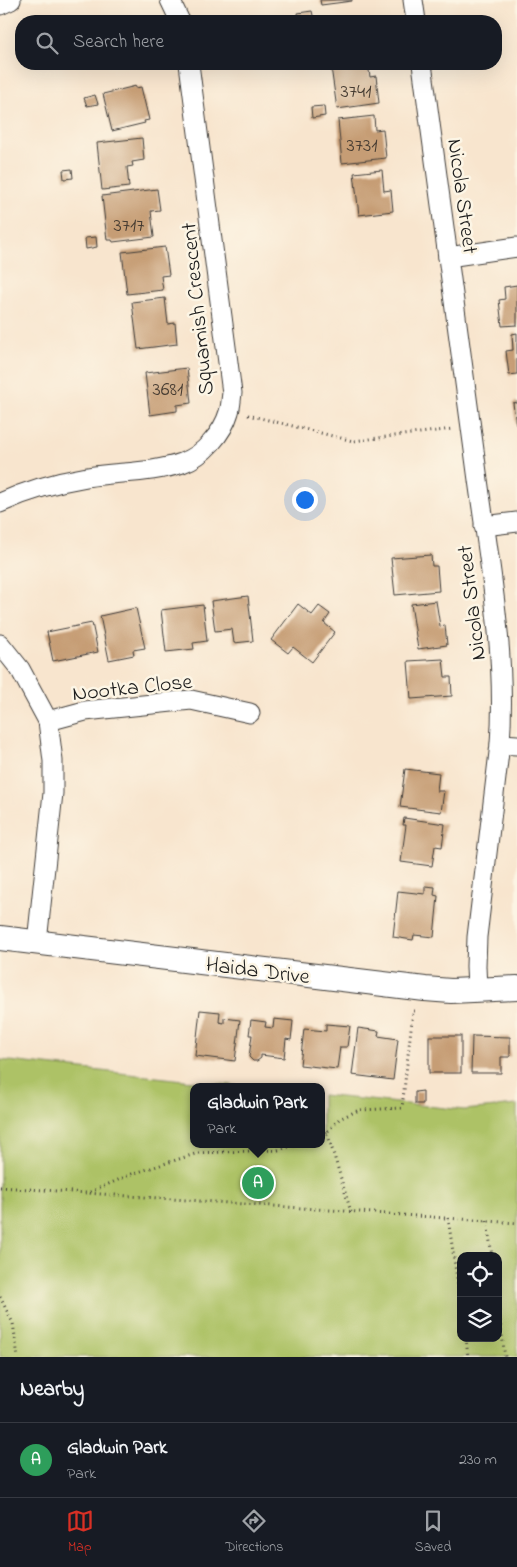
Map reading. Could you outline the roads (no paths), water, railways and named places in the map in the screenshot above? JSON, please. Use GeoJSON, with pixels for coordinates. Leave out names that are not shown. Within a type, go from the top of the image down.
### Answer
{"type":"FeatureCollection","features":[{"type":"Feature","properties":{"kind":"street"},"geometry":{"type":"LineString","coordinates":[[0,5],[11,0]]}},
{"type":"Feature","properties":{"kind":"street"},"geometry":{"type":"LineString","coordinates":[[170,0],[177,15]]}},
{"type":"Feature","properties":{"kind":"street"},"geometry":{"type":"LineString","coordinates":[[414,0],[415,15]]}},
{"type":"Feature","properties":{"kind":"street","name":"Squamish Crescent"},"geometry":{"type":"LineString","coordinates":[[0,503],[55,484],[88,477],[155,469],[183,463],[204,450],[219,434],[229,412],[232,393],[190,70]]}},
{"type":"Feature","properties":{"kind":"street","name":"Nicola Street"},"geometry":{"type":"LineString","coordinates":[[423,70],[484,526],[502,671],[502,712],[508,744],[477,937],[477,990]]}},
{"type":"Feature","properties":{"kind":"street"},"geometry":{"type":"LineString","coordinates":[[448,257],[517,247]]}},
{"type":"Feature","properties":{"kind":"street"},"geometry":{"type":"LineString","coordinates":[[484,526],[517,522]]}},
{"type":"Feature","properties":{"kind":"street"},"geometry":{"type":"LineString","coordinates":[[0,644],[20,669],[48,721],[53,761],[53,793],[37,942]]}},
{"type":"Feature","properties":{"kind":"street","name":"Nootka Close"},"geometry":{"type":"LineString","coordinates":[[48,721],[84,711],[191,700],[250,713]]}},
{"type":"Feature","properties":{"kind":"street","name":"Haida Drive"},"geometry":{"type":"LineString","coordinates":[[0,938],[424,989],[477,990],[517,988]]}},
{"type":"Feature","properties":{"kind":"place","name":"Gladwin Park"},"geometry":{"type":"Point","coordinates":[258,1183]}}]}
